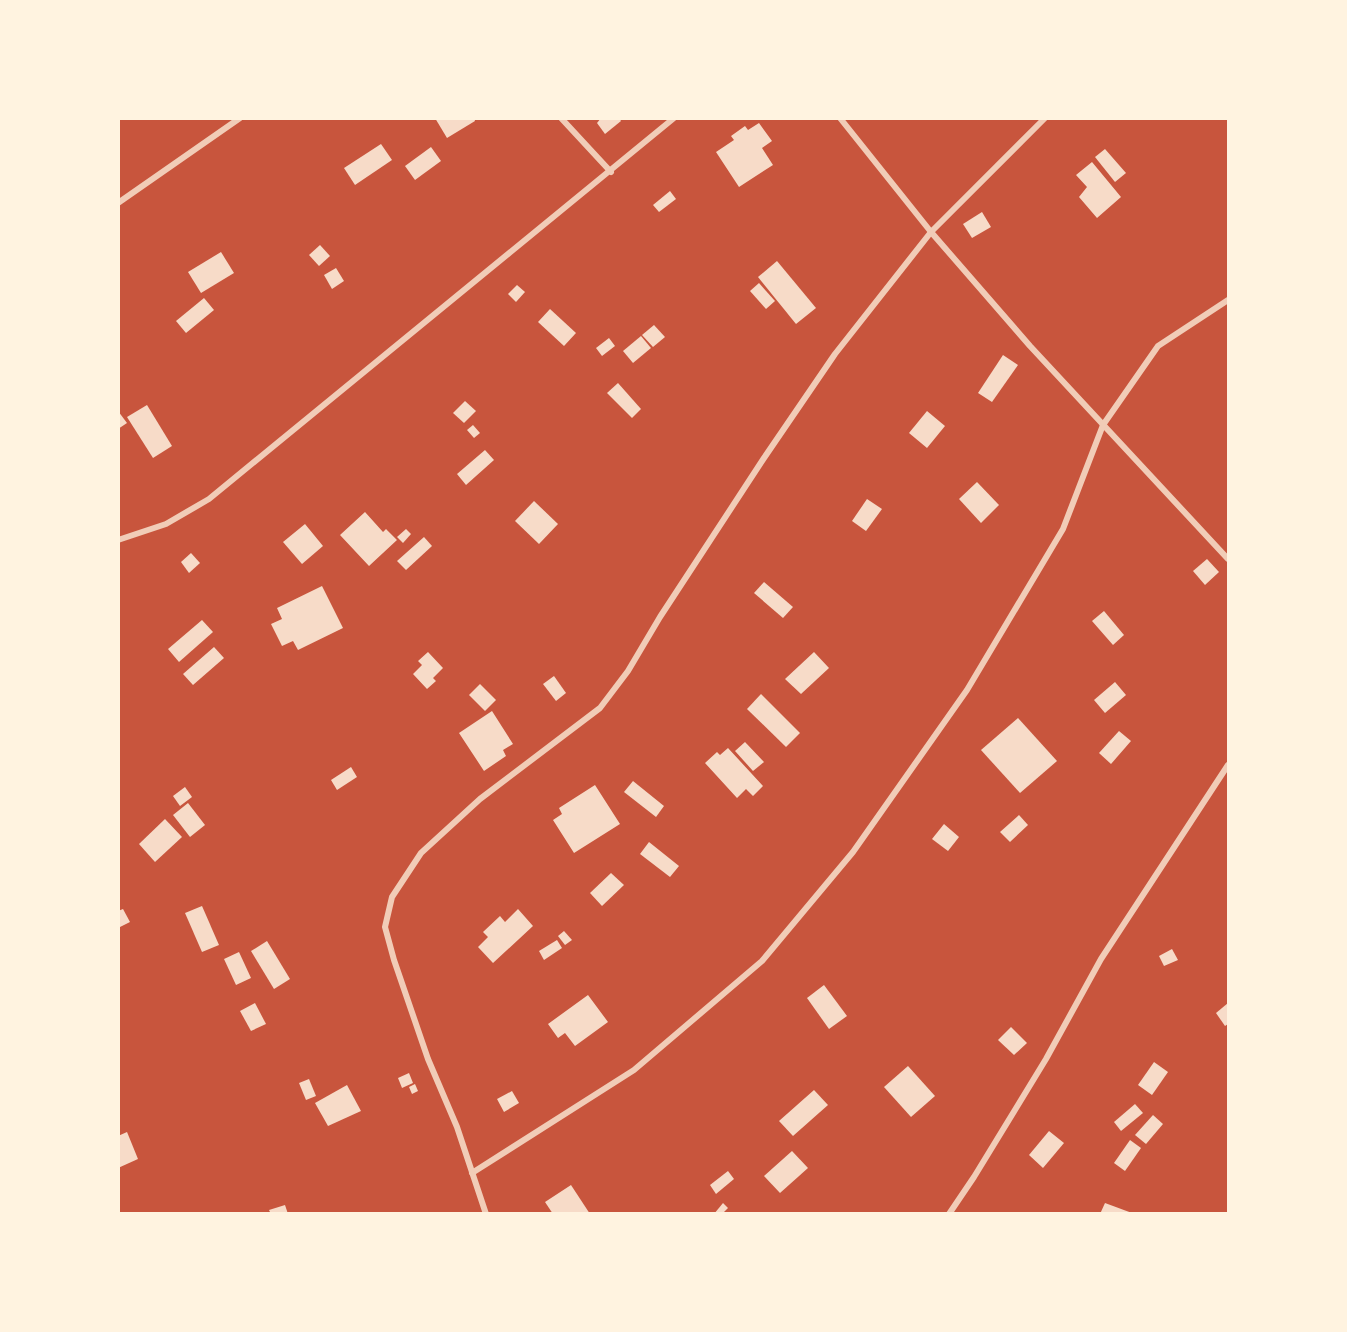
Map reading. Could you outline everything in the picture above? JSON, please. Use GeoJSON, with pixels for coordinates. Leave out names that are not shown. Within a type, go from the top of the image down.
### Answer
{"type":"FeatureCollection","features":[{"type":"Feature","properties":{"kind":"street"},"geometry":{"type":"LineString","coordinates":[[118,203],[240,118]]}},
{"type":"Feature","properties":{"kind":"street"},"geometry":{"type":"LineString","coordinates":[[561,118],[611,172]]}},
{"type":"Feature","properties":{"kind":"street"},"geometry":{"type":"LineString","coordinates":[[118,540],[166,524],[209,499],[611,172],[674,118]]}},
{"type":"Feature","properties":{"kind":"street"},"geometry":{"type":"LineString","coordinates":[[840,118],[931,232],[1103,425],[1228,559]]}},
{"type":"Feature","properties":{"kind":"street"},"geometry":{"type":"LineString","coordinates":[[486,1214],[394,960],[385,927],[392,897],[421,853],[480,799],[600,708],[628,671],[666,607],[829,363],[931,232],[1045,118]]}},
{"type":"Feature","properties":{"kind":"street"},"geometry":{"type":"LineString","coordinates":[[472,1173],[634,1070],[762,961],[853,852],[967,690],[1063,529],[1103,425],[1158,346],[1228,300]]}},
{"type":"Feature","properties":{"kind":"street"},"geometry":{"type":"LineString","coordinates":[[949,1214],[1046,1059],[1101,959],[1228,765]]}},
{"type":"Feature","properties":{"kind":"building"},"geometry":{"type":"Polygon","coordinates":[[[435,118],[474,118],[475,121],[447,138],[435,118]]]}},
{"type":"Feature","properties":{"kind":"building"},"geometry":{"type":"Polygon","coordinates":[[[601,118],[619,118],[621,121],[605,134],[597,123],[601,118]]]}},
{"type":"Feature","properties":{"kind":"building"},"geometry":{"type":"Polygon","coordinates":[[[759,123],[772,141],[762,148],[773,165],[739,187],[716,152],[734,140],[731,136],[745,126],[748,130],[759,123]]]}},
{"type":"Feature","properties":{"kind":"building"},"geometry":{"type":"Polygon","coordinates":[[[381,144],[392,160],[355,185],[344,168],[381,144]]]}},
{"type":"Feature","properties":{"kind":"building"},"geometry":{"type":"Polygon","coordinates":[[[431,147],[441,161],[415,180],[405,166],[431,147]]]}},
{"type":"Feature","properties":{"kind":"building"},"geometry":{"type":"Polygon","coordinates":[[[1105,149],[1126,173],[1115,182],[1095,157],[1105,149]]]}},
{"type":"Feature","properties":{"kind":"building"},"geometry":{"type":"Polygon","coordinates":[[[1092,162],[1121,197],[1097,218],[1079,197],[1087,187],[1076,175],[1092,162]]]}},
{"type":"Feature","properties":{"kind":"building"},"geometry":{"type":"Polygon","coordinates":[[[670,191],[676,199],[659,212],[653,205],[670,191]]]}},
{"type":"Feature","properties":{"kind":"building"},"geometry":{"type":"Polygon","coordinates":[[[982,212],[991,227],[972,238],[963,224],[982,212]]]}},
{"type":"Feature","properties":{"kind":"building"},"geometry":{"type":"Polygon","coordinates":[[[320,245],[330,256],[319,266],[309,255],[320,245]]]}},
{"type":"Feature","properties":{"kind":"building"},"geometry":{"type":"Polygon","coordinates":[[[221,252],[234,273],[201,293],[188,272],[221,252]]]}},
{"type":"Feature","properties":{"kind":"building"},"geometry":{"type":"Polygon","coordinates":[[[777,261],[816,308],[796,324],[758,277],[777,261]]]}},
{"type":"Feature","properties":{"kind":"building"},"geometry":{"type":"Polygon","coordinates":[[[336,268],[344,281],[332,289],[324,275],[336,268]]]}},
{"type":"Feature","properties":{"kind":"building"},"geometry":{"type":"Polygon","coordinates":[[[759,283],[775,301],[766,309],[750,291],[759,283]]]}},
{"type":"Feature","properties":{"kind":"building"},"geometry":{"type":"Polygon","coordinates":[[[517,285],[525,292],[516,302],[508,294],[517,285]]]}},
{"type":"Feature","properties":{"kind":"building"},"geometry":{"type":"Polygon","coordinates":[[[204,298],[214,310],[186,333],[176,321],[204,298]]]}},
{"type":"Feature","properties":{"kind":"building"},"geometry":{"type":"Polygon","coordinates":[[[550,309],[576,333],[564,346],[538,322],[550,309]]]}},
{"type":"Feature","properties":{"kind":"building"},"geometry":{"type":"Polygon","coordinates":[[[654,325],[665,337],[653,347],[642,335],[654,325]]]}},
{"type":"Feature","properties":{"kind":"building"},"geometry":{"type":"Polygon","coordinates":[[[641,336],[651,348],[633,363],[623,351],[641,336]]]}},
{"type":"Feature","properties":{"kind":"building"},"geometry":{"type":"Polygon","coordinates":[[[609,338],[615,346],[602,356],[596,348],[609,338]]]}},
{"type":"Feature","properties":{"kind":"building"},"geometry":{"type":"Polygon","coordinates":[[[1003,355],[1018,365],[992,402],[978,393],[1003,355]]]}},
{"type":"Feature","properties":{"kind":"building"},"geometry":{"type":"Polygon","coordinates":[[[618,383],[641,409],[632,418],[607,393],[618,383]]]}},
{"type":"Feature","properties":{"kind":"building"},"geometry":{"type":"Polygon","coordinates":[[[465,401],[476,411],[464,423],[453,413],[465,401]]]}},
{"type":"Feature","properties":{"kind":"building"},"geometry":{"type":"Polygon","coordinates":[[[147,405],[172,446],[153,458],[127,417],[147,405]]]}},
{"type":"Feature","properties":{"kind":"building"},"geometry":{"type":"Polygon","coordinates":[[[118,411],[127,423],[118,429],[118,411]]]}},
{"type":"Feature","properties":{"kind":"building"},"geometry":{"type":"Polygon","coordinates":[[[927,411],[945,426],[927,448],[909,433],[927,411]]]}},
{"type":"Feature","properties":{"kind":"building"},"geometry":{"type":"Polygon","coordinates":[[[473,425],[480,433],[474,438],[467,430],[473,425]]]}},
{"type":"Feature","properties":{"kind":"building"},"geometry":{"type":"Polygon","coordinates":[[[485,450],[494,460],[466,485],[457,474],[485,450]]]}},
{"type":"Feature","properties":{"kind":"building"},"geometry":{"type":"Polygon","coordinates":[[[977,482],[999,505],[981,523],[959,499],[977,482]]]}},
{"type":"Feature","properties":{"kind":"building"},"geometry":{"type":"Polygon","coordinates":[[[867,499],[882,509],[866,531],[852,521],[867,499]]]}},
{"type":"Feature","properties":{"kind":"building"},"geometry":{"type":"Polygon","coordinates":[[[534,501],[558,524],[539,544],[515,521],[534,501]]]}},
{"type":"Feature","properties":{"kind":"building"},"geometry":{"type":"Polygon","coordinates":[[[365,512],[383,532],[386,529],[397,540],[369,566],[340,535],[365,512]]]}},
{"type":"Feature","properties":{"kind":"building"},"geometry":{"type":"Polygon","coordinates":[[[305,524],[323,546],[302,564],[283,542],[305,524]]]}},
{"type":"Feature","properties":{"kind":"building"},"geometry":{"type":"Polygon","coordinates":[[[406,529],[411,534],[403,543],[397,537],[406,529]]]}},
{"type":"Feature","properties":{"kind":"building"},"geometry":{"type":"Polygon","coordinates":[[[424,537],[432,546],[406,570],[397,561],[424,537]]]}},
{"type":"Feature","properties":{"kind":"building"},"geometry":{"type":"Polygon","coordinates":[[[191,553],[200,563],[189,573],[181,562],[191,553]]]}},
{"type":"Feature","properties":{"kind":"building"},"geometry":{"type":"Polygon","coordinates":[[[1207,559],[1219,572],[1205,585],[1193,571],[1207,559]]]}},
{"type":"Feature","properties":{"kind":"building"},"geometry":{"type":"Polygon","coordinates":[[[764,582],[793,607],[783,618],[754,593],[764,582]]]}},
{"type":"Feature","properties":{"kind":"building"},"geometry":{"type":"Polygon","coordinates":[[[322,586],[343,628],[298,650],[293,641],[282,646],[271,624],[282,619],[277,608],[322,586]]]}},
{"type":"Feature","properties":{"kind":"building"},"geometry":{"type":"Polygon","coordinates":[[[1104,611],[1124,635],[1113,645],[1092,621],[1104,611]]]}},
{"type":"Feature","properties":{"kind":"building"},"geometry":{"type":"Polygon","coordinates":[[[202,620],[213,632],[179,662],[168,649],[202,620]]]}},
{"type":"Feature","properties":{"kind":"building"},"geometry":{"type":"Polygon","coordinates":[[[214,647],[224,658],[193,685],[183,674],[214,647]]]}},
{"type":"Feature","properties":{"kind":"building"},"geometry":{"type":"Polygon","coordinates":[[[428,652],[443,668],[433,678],[436,681],[427,689],[413,674],[422,665],[418,661],[428,652]]]}},
{"type":"Feature","properties":{"kind":"building"},"geometry":{"type":"Polygon","coordinates":[[[814,652],[829,668],[801,694],[785,679],[814,652]]]}},
{"type":"Feature","properties":{"kind":"building"},"geometry":{"type":"Polygon","coordinates":[[[554,676],[566,693],[556,701],[543,684],[554,676]]]}},
{"type":"Feature","properties":{"kind":"building"},"geometry":{"type":"Polygon","coordinates":[[[1115,682],[1126,695],[1105,713],[1094,700],[1115,682]]]}},
{"type":"Feature","properties":{"kind":"building"},"geometry":{"type":"Polygon","coordinates":[[[480,684],[496,700],[485,711],[469,695],[480,684]]]}},
{"type":"Feature","properties":{"kind":"building"},"geometry":{"type":"Polygon","coordinates":[[[761,694],[800,733],[786,747],[747,709],[761,694]]]}},
{"type":"Feature","properties":{"kind":"building"},"geometry":{"type":"Polygon","coordinates":[[[492,711],[513,744],[503,750],[506,756],[484,771],[459,733],[492,711]]]}},
{"type":"Feature","properties":{"kind":"building"},"geometry":{"type":"Polygon","coordinates":[[[1018,718],[1057,761],[1020,793],[981,750],[1018,718]]]}},
{"type":"Feature","properties":{"kind":"building"},"geometry":{"type":"Polygon","coordinates":[[[1119,731],[1131,741],[1111,764],[1099,753],[1119,731]]]}},
{"type":"Feature","properties":{"kind":"building"},"geometry":{"type":"Polygon","coordinates":[[[745,742],[764,762],[753,771],[735,751],[745,742]]]}},
{"type":"Feature","properties":{"kind":"building"},"geometry":{"type":"Polygon","coordinates":[[[728,748],[763,786],[753,796],[746,789],[737,798],[705,763],[717,752],[720,755],[728,748]]]}},
{"type":"Feature","properties":{"kind":"building"},"geometry":{"type":"Polygon","coordinates":[[[351,767],[357,777],[337,790],[331,780],[351,767]]]}},
{"type":"Feature","properties":{"kind":"building"},"geometry":{"type":"Polygon","coordinates":[[[633,781],[664,806],[656,817],[624,792],[633,781]]]}},
{"type":"Feature","properties":{"kind":"building"},"geometry":{"type":"Polygon","coordinates":[[[595,785],[620,824],[574,853],[553,820],[562,814],[559,808],[595,785]]]}},
{"type":"Feature","properties":{"kind":"building"},"geometry":{"type":"Polygon","coordinates":[[[185,787],[192,797],[180,806],[173,796],[185,787]]]}},
{"type":"Feature","properties":{"kind":"building"},"geometry":{"type":"Polygon","coordinates":[[[188,803],[205,825],[190,837],[173,815],[188,803]]]}},
{"type":"Feature","properties":{"kind":"building"},"geometry":{"type":"Polygon","coordinates":[[[1019,815],[1028,825],[1010,842],[1000,832],[1019,815]]]}},
{"type":"Feature","properties":{"kind":"building"},"geometry":{"type":"Polygon","coordinates":[[[165,819],[182,837],[155,862],[139,844],[165,819]]]}},
{"type":"Feature","properties":{"kind":"building"},"geometry":{"type":"Polygon","coordinates":[[[944,824],[959,837],[948,851],[932,839],[944,824]]]}},
{"type":"Feature","properties":{"kind":"building"},"geometry":{"type":"Polygon","coordinates":[[[649,842],[679,866],[670,877],[640,854],[649,842]]]}},
{"type":"Feature","properties":{"kind":"building"},"geometry":{"type":"Polygon","coordinates":[[[611,873],[624,885],[602,906],[590,893],[611,873]]]}},
{"type":"Feature","properties":{"kind":"building"},"geometry":{"type":"Polygon","coordinates":[[[202,906],[219,945],[202,952],[185,913],[202,906]]]}},
{"type":"Feature","properties":{"kind":"building"},"geometry":{"type":"Polygon","coordinates":[[[123,909],[130,922],[118,928],[118,911],[123,909]]]}},
{"type":"Feature","properties":{"kind":"building"},"geometry":{"type":"Polygon","coordinates":[[[518,909],[533,926],[493,963],[478,947],[488,937],[483,932],[500,916],[505,922],[518,909]]]}},
{"type":"Feature","properties":{"kind":"building"},"geometry":{"type":"Polygon","coordinates":[[[564,931],[572,940],[565,945],[558,936],[564,931]]]}},
{"type":"Feature","properties":{"kind":"building"},"geometry":{"type":"Polygon","coordinates":[[[557,940],[562,948],[544,960],[539,951],[557,940]]]}},
{"type":"Feature","properties":{"kind":"building"},"geometry":{"type":"Polygon","coordinates":[[[267,941],[290,979],[274,989],[251,951],[267,941]]]}},
{"type":"Feature","properties":{"kind":"building"},"geometry":{"type":"Polygon","coordinates":[[[1172,949],[1178,960],[1164,966],[1159,956],[1172,949]]]}},
{"type":"Feature","properties":{"kind":"building"},"geometry":{"type":"Polygon","coordinates":[[[239,952],[251,978],[236,985],[224,959],[239,952]]]}},
{"type":"Feature","properties":{"kind":"building"},"geometry":{"type":"Polygon","coordinates":[[[824,985],[847,1016],[829,1029],[807,998],[824,985]]]}},
{"type":"Feature","properties":{"kind":"building"},"geometry":{"type":"Polygon","coordinates":[[[588,995],[608,1022],[575,1046],[565,1033],[558,1038],[548,1024],[588,995]]]}},
{"type":"Feature","properties":{"kind":"building"},"geometry":{"type":"Polygon","coordinates":[[[255,1003],[266,1024],[251,1031],[240,1011],[255,1003]]]}},
{"type":"Feature","properties":{"kind":"building"},"geometry":{"type":"Polygon","coordinates":[[[1228,1003],[1228,1024],[1225,1026],[1216,1013],[1228,1003]]]}},
{"type":"Feature","properties":{"kind":"building"},"geometry":{"type":"Polygon","coordinates":[[[1011,1027],[1027,1043],[1014,1055],[998,1040],[1011,1027]]]}},
{"type":"Feature","properties":{"kind":"building"},"geometry":{"type":"Polygon","coordinates":[[[1154,1062],[1168,1072],[1152,1095],[1138,1085],[1154,1062]]]}},
{"type":"Feature","properties":{"kind":"building"},"geometry":{"type":"Polygon","coordinates":[[[908,1066],[935,1096],[911,1117],[884,1087],[908,1066]]]}},
{"type":"Feature","properties":{"kind":"building"},"geometry":{"type":"Polygon","coordinates":[[[409,1073],[413,1083],[402,1088],[398,1078],[409,1073]]]}},
{"type":"Feature","properties":{"kind":"building"},"geometry":{"type":"Polygon","coordinates":[[[309,1079],[316,1096],[306,1100],[299,1083],[309,1079]]]}},
{"type":"Feature","properties":{"kind":"building"},"geometry":{"type":"Polygon","coordinates":[[[415,1084],[418,1091],[412,1094],[409,1087],[415,1084]]]}},
{"type":"Feature","properties":{"kind":"building"},"geometry":{"type":"Polygon","coordinates":[[[347,1085],[361,1111],[328,1126],[315,1103],[347,1085]]]}},
{"type":"Feature","properties":{"kind":"building"},"geometry":{"type":"Polygon","coordinates":[[[814,1090],[828,1105],[793,1136],[779,1121],[814,1090]]]}},
{"type":"Feature","properties":{"kind":"building"},"geometry":{"type":"Polygon","coordinates":[[[512,1091],[519,1103],[504,1112],[497,1099],[512,1091]]]}},
{"type":"Feature","properties":{"kind":"building"},"geometry":{"type":"Polygon","coordinates":[[[1135,1104],[1143,1113],[1121,1131],[1114,1122],[1135,1104]]]}},
{"type":"Feature","properties":{"kind":"building"},"geometry":{"type":"Polygon","coordinates":[[[1153,1115],[1163,1124],[1146,1144],[1135,1135],[1153,1115]]]}},
{"type":"Feature","properties":{"kind":"building"},"geometry":{"type":"Polygon","coordinates":[[[1049,1131],[1064,1143],[1043,1168],[1029,1155],[1049,1131]]]}},
{"type":"Feature","properties":{"kind":"building"},"geometry":{"type":"Polygon","coordinates":[[[127,1132],[138,1159],[118,1168],[118,1136],[127,1132]]]}},
{"type":"Feature","properties":{"kind":"building"},"geometry":{"type":"Polygon","coordinates":[[[1130,1140],[1141,1148],[1125,1171],[1114,1163],[1130,1140]]]}},
{"type":"Feature","properties":{"kind":"building"},"geometry":{"type":"Polygon","coordinates":[[[792,1151],[808,1168],[780,1193],[764,1176],[792,1151]]]}},
{"type":"Feature","properties":{"kind":"building"},"geometry":{"type":"Polygon","coordinates":[[[728,1171],[734,1179],[716,1194],[710,1185],[728,1171]]]}},
{"type":"Feature","properties":{"kind":"building"},"geometry":{"type":"Polygon","coordinates":[[[571,1185],[590,1214],[553,1214],[545,1202],[571,1185]]]}},
{"type":"Feature","properties":{"kind":"building"},"geometry":{"type":"Polygon","coordinates":[[[723,1203],[728,1208],[722,1214],[714,1214],[723,1203]]]}},
{"type":"Feature","properties":{"kind":"building"},"geometry":{"type":"Polygon","coordinates":[[[1105,1203],[1132,1213],[1132,1214],[1100,1214],[1105,1203]]]}},
{"type":"Feature","properties":{"kind":"building"},"geometry":{"type":"Polygon","coordinates":[[[285,1205],[288,1214],[271,1214],[269,1210],[285,1205]]]}}]}
